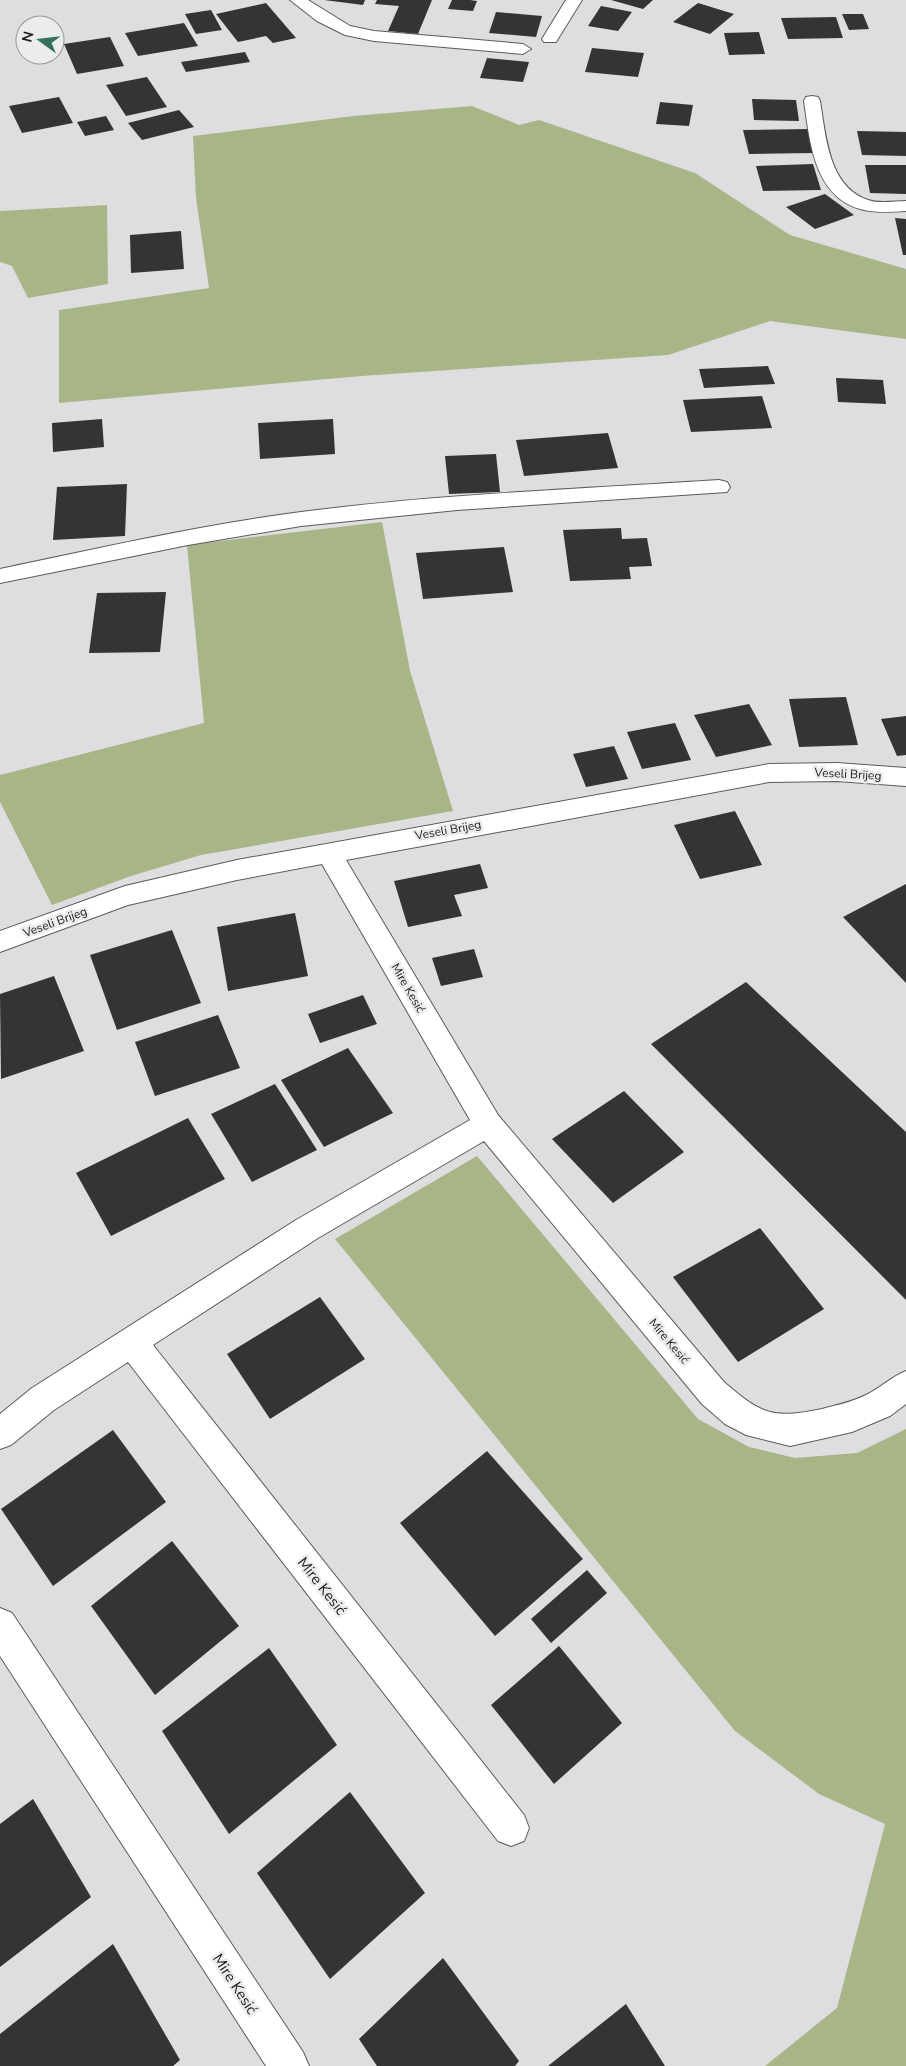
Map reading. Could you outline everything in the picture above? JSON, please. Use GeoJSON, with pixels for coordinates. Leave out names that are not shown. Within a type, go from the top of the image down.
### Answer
{"type":"FeatureCollection","features":[{"type":"Feature","properties":{"kind":"street"},"geometry":{"type":"LineString","coordinates":[[298,0],[323,18],[345,30],[374,36],[523,49]]}},
{"type":"Feature","properties":{"kind":"street"},"geometry":{"type":"LineString","coordinates":[[550,39],[574,0]]}},
{"type":"Feature","properties":{"kind":"street"},"geometry":{"type":"LineString","coordinates":[[812,101],[824,163],[837,189],[848,198],[865,205],[906,206]]}},
{"type":"Feature","properties":{"kind":"street"},"geometry":{"type":"LineString","coordinates":[[0,576],[216,532],[301,519],[423,506],[719,487]]}},
{"type":"Feature","properties":{"kind":"street","name":"Veseli Brijeg"},"geometry":{"type":"LineString","coordinates":[[0,942],[125,896],[328,852],[769,773],[838,772],[906,777]]}},
{"type":"Feature","properties":{"kind":"street","name":"Mire Kesić"},"geometry":{"type":"LineString","coordinates":[[328,852],[488,1124],[713,1393],[736,1413],[757,1424],[790,1431],[852,1417],[879,1405],[906,1386]]}},
{"type":"Feature","properties":{"kind":"street"},"geometry":{"type":"LineString","coordinates":[[0,1434],[43,1399],[307,1229],[488,1124]]}},
{"type":"Feature","properties":{"kind":"street","name":"Mire Kesić"},"geometry":{"type":"LineString","coordinates":[[132,1342],[511,1828]]}},
{"type":"Feature","properties":{"kind":"street","name":"Mire Kesić"},"geometry":{"type":"LineString","coordinates":[[0,1625],[289,2066]]}},
{"type":"Feature","properties":{"kind":"green space"},"geometry":{"type":"Polygon","coordinates":[[[472,106],[519,125],[539,120],[695,173],[790,235],[906,269],[906,339],[770,321],[668,355],[362,376],[59,403],[59,310],[209,288],[196,198],[193,136],[353,116],[472,106]]]}},
{"type":"Feature","properties":{"kind":"green space"},"geometry":{"type":"Polygon","coordinates":[[[107,205],[108,284],[28,298],[12,266],[0,262],[0,211],[107,205]]]}},
{"type":"Feature","properties":{"kind":"green space"},"geometry":{"type":"Polygon","coordinates":[[[382,522],[410,671],[453,811],[201,855],[131,876],[52,905],[0,802],[0,775],[204,723],[187,545],[382,522]]]}},
{"type":"Feature","properties":{"kind":"green space"},"geometry":{"type":"Polygon","coordinates":[[[477,1156],[698,1419],[749,1447],[795,1458],[857,1453],[906,1429],[906,2066],[765,2066],[837,2008],[885,1824],[819,1794],[735,1731],[335,1239],[477,1156]]]}},
{"type":"Feature","properties":{"kind":"building"},"geometry":{"type":"Polygon","coordinates":[[[324,0],[365,0],[363,5],[324,0]]]}},
{"type":"Feature","properties":{"kind":"building"},"geometry":{"type":"Polygon","coordinates":[[[377,0],[432,0],[418,34],[388,31],[399,6],[375,4],[377,0]]]}},
{"type":"Feature","properties":{"kind":"building"},"geometry":{"type":"Polygon","coordinates":[[[452,0],[477,1],[473,11],[448,9],[452,0]]]}},
{"type":"Feature","properties":{"kind":"building"},"geometry":{"type":"Polygon","coordinates":[[[611,0],[653,0],[643,9],[611,0]]]}},
{"type":"Feature","properties":{"kind":"building"},"geometry":{"type":"Polygon","coordinates":[[[266,3],[296,38],[273,43],[266,36],[238,42],[216,14],[266,3]]]}},
{"type":"Feature","properties":{"kind":"building"},"geometry":{"type":"Polygon","coordinates":[[[698,3],[734,14],[710,34],[673,22],[698,3]]]}},
{"type":"Feature","properties":{"kind":"building"},"geometry":{"type":"Polygon","coordinates":[[[601,6],[632,12],[618,31],[588,26],[601,6]]]}},
{"type":"Feature","properties":{"kind":"building"},"geometry":{"type":"Polygon","coordinates":[[[211,10],[222,30],[196,34],[185,14],[211,10]]]}},
{"type":"Feature","properties":{"kind":"building"},"geometry":{"type":"Polygon","coordinates":[[[496,12],[542,16],[536,37],[489,33],[496,12]]]}},
{"type":"Feature","properties":{"kind":"building"},"geometry":{"type":"Polygon","coordinates":[[[842,14],[863,14],[869,29],[849,30],[842,14]]]}},
{"type":"Feature","properties":{"kind":"building"},"geometry":{"type":"Polygon","coordinates":[[[836,17],[843,38],[788,39],[781,18],[836,17]]]}},
{"type":"Feature","properties":{"kind":"building"},"geometry":{"type":"Polygon","coordinates":[[[184,23],[198,46],[138,56],[125,33],[184,23]]]}},
{"type":"Feature","properties":{"kind":"building"},"geometry":{"type":"Polygon","coordinates":[[[759,32],[765,54],[729,55],[724,33],[759,32]]]}},
{"type":"Feature","properties":{"kind":"building"},"geometry":{"type":"Polygon","coordinates":[[[110,37],[124,66],[77,74],[65,44],[110,37]]]}},
{"type":"Feature","properties":{"kind":"building"},"geometry":{"type":"Polygon","coordinates":[[[592,48],[644,53],[638,77],[585,72],[592,48]]]}},
{"type":"Feature","properties":{"kind":"building"},"geometry":{"type":"Polygon","coordinates":[[[245,52],[250,62],[186,72],[181,62],[245,52]]]}},
{"type":"Feature","properties":{"kind":"building"},"geometry":{"type":"Polygon","coordinates":[[[487,58],[529,62],[523,82],[480,78],[487,58]]]}},
{"type":"Feature","properties":{"kind":"building"},"geometry":{"type":"Polygon","coordinates":[[[147,77],[167,107],[126,116],[106,85],[147,77]]]}},
{"type":"Feature","properties":{"kind":"building"},"geometry":{"type":"Polygon","coordinates":[[[59,97],[73,123],[22,133],[9,106],[59,97]]]}},
{"type":"Feature","properties":{"kind":"building"},"geometry":{"type":"Polygon","coordinates":[[[752,99],[796,100],[799,121],[754,120],[752,99]]]}},
{"type":"Feature","properties":{"kind":"building"},"geometry":{"type":"Polygon","coordinates":[[[660,102],[693,105],[689,126],[656,124],[660,102]]]}},
{"type":"Feature","properties":{"kind":"building"},"geometry":{"type":"Polygon","coordinates":[[[179,110],[194,127],[142,140],[128,123],[179,110]]]}},
{"type":"Feature","properties":{"kind":"building"},"geometry":{"type":"Polygon","coordinates":[[[106,116],[114,130],[85,136],[77,122],[106,116]]]}},
{"type":"Feature","properties":{"kind":"building"},"geometry":{"type":"Polygon","coordinates":[[[808,129],[815,153],[749,154],[743,130],[808,129]]]}},
{"type":"Feature","properties":{"kind":"building"},"geometry":{"type":"Polygon","coordinates":[[[857,131],[906,132],[906,156],[862,155],[857,131]]]}},
{"type":"Feature","properties":{"kind":"building"},"geometry":{"type":"Polygon","coordinates":[[[813,164],[821,190],[763,191],[756,166],[813,164]]]}},
{"type":"Feature","properties":{"kind":"building"},"geometry":{"type":"Polygon","coordinates":[[[865,165],[906,165],[906,194],[870,193],[865,165]]]}},
{"type":"Feature","properties":{"kind":"building"},"geometry":{"type":"Polygon","coordinates":[[[825,194],[854,215],[815,229],[786,207],[825,194]]]}},
{"type":"Feature","properties":{"kind":"building"},"geometry":{"type":"Polygon","coordinates":[[[895,218],[906,219],[906,255],[903,255],[895,218]]]}},
{"type":"Feature","properties":{"kind":"building"},"geometry":{"type":"Polygon","coordinates":[[[181,231],[184,269],[131,273],[130,235],[181,231]]]}},
{"type":"Feature","properties":{"kind":"building"},"geometry":{"type":"Polygon","coordinates":[[[768,366],[775,384],[704,388],[699,369],[768,366]]]}},
{"type":"Feature","properties":{"kind":"building"},"geometry":{"type":"Polygon","coordinates":[[[836,378],[883,380],[886,404],[838,402],[836,378]]]}},
{"type":"Feature","properties":{"kind":"building"},"geometry":{"type":"Polygon","coordinates":[[[762,396],[772,428],[691,432],[683,400],[762,396]]]}},
{"type":"Feature","properties":{"kind":"building"},"geometry":{"type":"Polygon","coordinates":[[[102,419],[104,447],[53,452],[52,423],[102,419]]]}},
{"type":"Feature","properties":{"kind":"building"},"geometry":{"type":"Polygon","coordinates":[[[333,419],[335,454],[260,459],[258,423],[333,419]]]}},
{"type":"Feature","properties":{"kind":"building"},"geometry":{"type":"Polygon","coordinates":[[[608,433],[618,468],[524,476],[516,440],[608,433]]]}},
{"type":"Feature","properties":{"kind":"building"},"geometry":{"type":"Polygon","coordinates":[[[496,454],[500,492],[449,494],[445,456],[496,454]]]}},
{"type":"Feature","properties":{"kind":"building"},"geometry":{"type":"Polygon","coordinates":[[[127,484],[125,536],[53,540],[57,487],[127,484]]]}},
{"type":"Feature","properties":{"kind":"building"},"geometry":{"type":"Polygon","coordinates":[[[621,528],[622,539],[647,538],[652,566],[629,567],[631,579],[570,581],[563,530],[621,528]]]}},
{"type":"Feature","properties":{"kind":"building"},"geometry":{"type":"Polygon","coordinates":[[[504,547],[513,592],[423,599],[416,553],[504,547]]]}},
{"type":"Feature","properties":{"kind":"building"},"geometry":{"type":"Polygon","coordinates":[[[166,592],[160,652],[89,653],[97,593],[166,592]]]}},
{"type":"Feature","properties":{"kind":"building"},"geometry":{"type":"Polygon","coordinates":[[[846,697],[858,745],[799,747],[789,699],[846,697]]]}},
{"type":"Feature","properties":{"kind":"building"},"geometry":{"type":"Polygon","coordinates":[[[749,704],[772,745],[716,757],[694,715],[749,704]]]}},
{"type":"Feature","properties":{"kind":"building"},"geometry":{"type":"Polygon","coordinates":[[[906,716],[906,755],[897,756],[881,719],[906,716]]]}},
{"type":"Feature","properties":{"kind":"building"},"geometry":{"type":"Polygon","coordinates":[[[675,723],[691,760],[642,769],[627,732],[675,723]]]}},
{"type":"Feature","properties":{"kind":"building"},"geometry":{"type":"Polygon","coordinates":[[[614,746],[628,779],[586,787],[573,754],[614,746]]]}},
{"type":"Feature","properties":{"kind":"building"},"geometry":{"type":"Polygon","coordinates":[[[735,811],[762,865],[700,879],[674,825],[735,811]]]}},
{"type":"Feature","properties":{"kind":"building"},"geometry":{"type":"Polygon","coordinates":[[[480,864],[488,888],[454,895],[462,916],[408,927],[394,881],[480,864]]]}},
{"type":"Feature","properties":{"kind":"building"},"geometry":{"type":"Polygon","coordinates":[[[906,884],[906,983],[843,917],[906,884]]]}},
{"type":"Feature","properties":{"kind":"building"},"geometry":{"type":"Polygon","coordinates":[[[295,913],[308,976],[228,991],[217,927],[295,913]]]}},
{"type":"Feature","properties":{"kind":"building"},"geometry":{"type":"Polygon","coordinates":[[[172,930],[201,1003],[117,1030],[90,955],[172,930]]]}},
{"type":"Feature","properties":{"kind":"building"},"geometry":{"type":"Polygon","coordinates":[[[474,949],[483,977],[441,986],[432,958],[474,949]]]}},
{"type":"Feature","properties":{"kind":"building"},"geometry":{"type":"Polygon","coordinates":[[[54,976],[84,1051],[1,1079],[0,994],[54,976]]]}},
{"type":"Feature","properties":{"kind":"building"},"geometry":{"type":"Polygon","coordinates":[[[746,982],[906,1132],[906,1300],[651,1044],[746,982]]]}},
{"type":"Feature","properties":{"kind":"building"},"geometry":{"type":"Polygon","coordinates":[[[363,995],[377,1024],[320,1043],[308,1014],[363,995]]]}},
{"type":"Feature","properties":{"kind":"building"},"geometry":{"type":"Polygon","coordinates":[[[218,1015],[240,1068],[155,1096],[135,1042],[218,1015]]]}},
{"type":"Feature","properties":{"kind":"building"},"geometry":{"type":"Polygon","coordinates":[[[348,1048],[393,1113],[324,1147],[281,1080],[348,1048]]]}},
{"type":"Feature","properties":{"kind":"building"},"geometry":{"type":"Polygon","coordinates":[[[275,1084],[317,1150],[252,1182],[211,1114],[275,1084]]]}},
{"type":"Feature","properties":{"kind":"building"},"geometry":{"type":"Polygon","coordinates":[[[624,1091],[684,1152],[613,1203],[552,1139],[624,1091]]]}},
{"type":"Feature","properties":{"kind":"building"},"geometry":{"type":"Polygon","coordinates":[[[188,1118],[225,1179],[111,1236],[76,1173],[188,1118]]]}},
{"type":"Feature","properties":{"kind":"building"},"geometry":{"type":"Polygon","coordinates":[[[760,1228],[824,1309],[738,1362],[673,1277],[760,1228]]]}},
{"type":"Feature","properties":{"kind":"building"},"geometry":{"type":"Polygon","coordinates":[[[320,1297],[365,1359],[270,1419],[227,1354],[320,1297]]]}},
{"type":"Feature","properties":{"kind":"building"},"geometry":{"type":"Polygon","coordinates":[[[113,1430],[166,1502],[53,1586],[1,1509],[113,1430]]]}},
{"type":"Feature","properties":{"kind":"building"},"geometry":{"type":"Polygon","coordinates":[[[487,1451],[583,1559],[495,1636],[400,1523],[487,1451]]]}},
{"type":"Feature","properties":{"kind":"building"},"geometry":{"type":"Polygon","coordinates":[[[172,1541],[239,1626],[155,1695],[91,1606],[172,1541]]]}},
{"type":"Feature","properties":{"kind":"building"},"geometry":{"type":"Polygon","coordinates":[[[587,1570],[607,1593],[551,1643],[531,1619],[587,1570]]]}},
{"type":"Feature","properties":{"kind":"building"},"geometry":{"type":"Polygon","coordinates":[[[559,1646],[622,1723],[554,1784],[491,1705],[559,1646]]]}},
{"type":"Feature","properties":{"kind":"building"},"geometry":{"type":"Polygon","coordinates":[[[269,1648],[337,1745],[229,1834],[162,1731],[269,1648]]]}},
{"type":"Feature","properties":{"kind":"building"},"geometry":{"type":"Polygon","coordinates":[[[350,1792],[425,1893],[330,1979],[257,1873],[350,1792]]]}},
{"type":"Feature","properties":{"kind":"building"},"geometry":{"type":"Polygon","coordinates":[[[33,1799],[91,1897],[0,1967],[0,1824],[33,1799]]]}},
{"type":"Feature","properties":{"kind":"building"},"geometry":{"type":"Polygon","coordinates":[[[113,1944],[180,2060],[173,2066],[0,2066],[0,2034],[113,1944]]]}},
{"type":"Feature","properties":{"kind":"building"},"geometry":{"type":"Polygon","coordinates":[[[443,1958],[519,2061],[515,2066],[377,2066],[359,2039],[443,1958]]]}},
{"type":"Feature","properties":{"kind":"building"},"geometry":{"type":"Polygon","coordinates":[[[626,2004],[665,2066],[548,2066],[626,2004]]]}}]}
